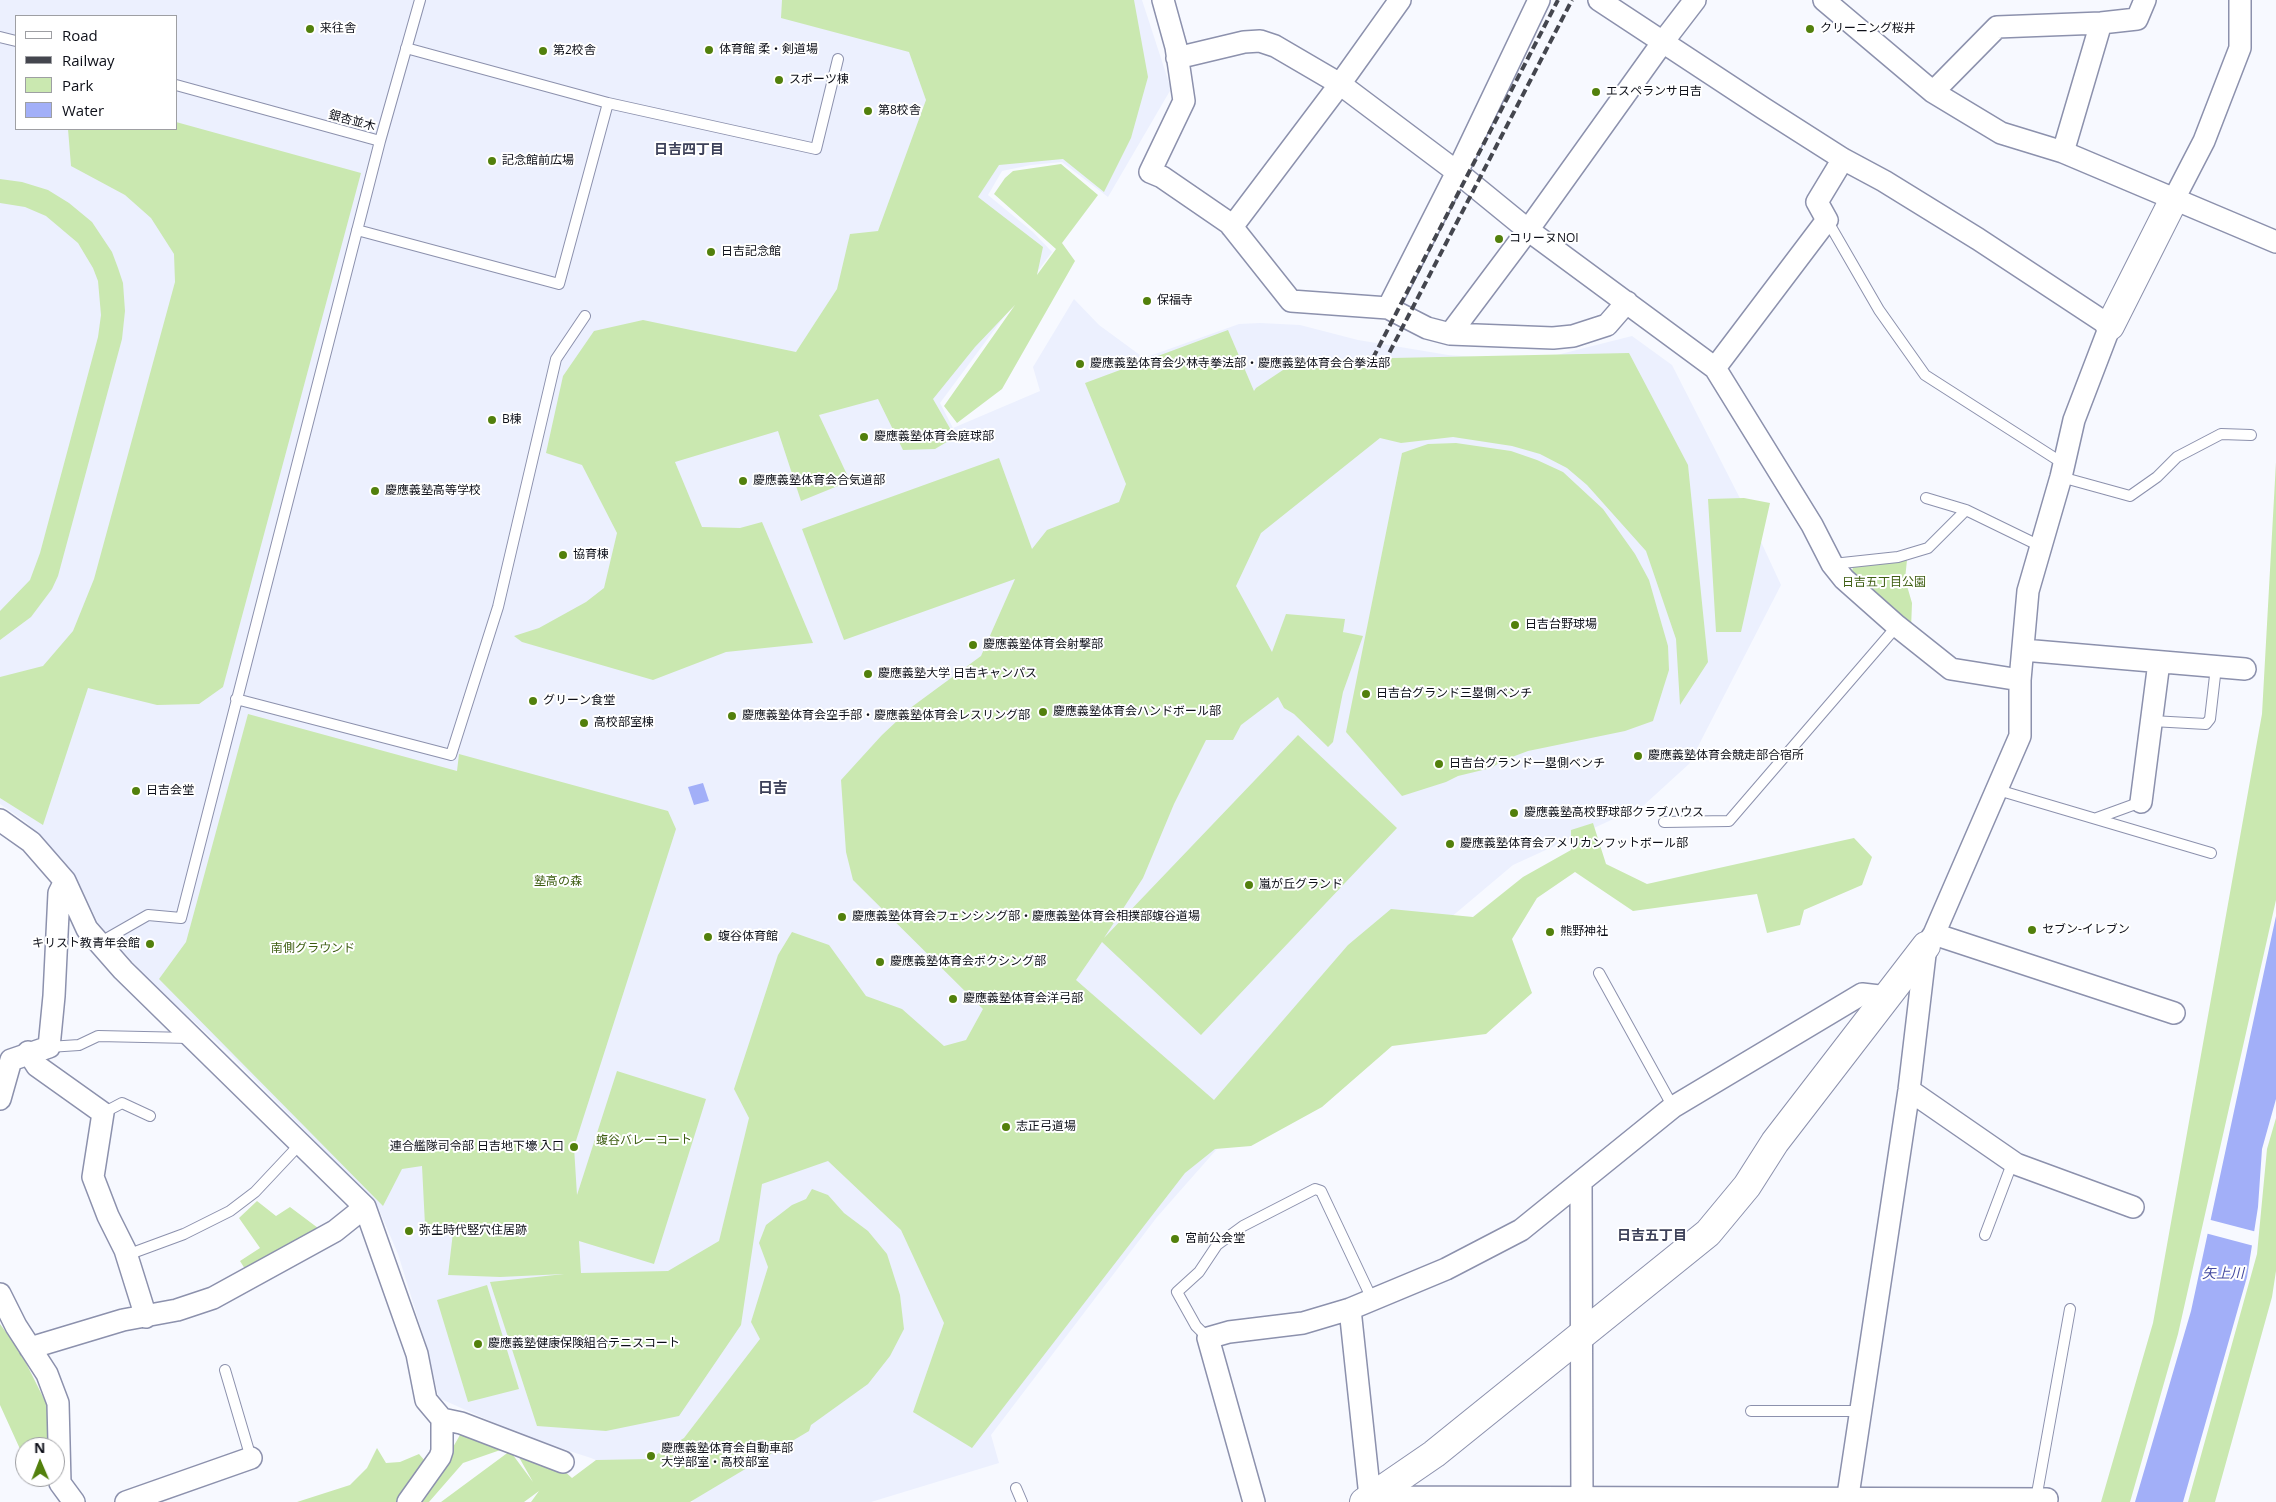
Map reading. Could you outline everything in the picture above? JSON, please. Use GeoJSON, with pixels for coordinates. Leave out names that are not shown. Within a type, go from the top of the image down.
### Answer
{"type":"FeatureCollection","features":[{"type":"Feature","properties":{"kind":"street"},"geometry":{"type":"LineString","coordinates":[[1164,0],[1178,58],[1184,101],[1150,172],[1162,177],[1229,223],[1291,301],[1388,308],[1427,328],[1450,334],[1553,338],[1573,336],[1608,325],[1627,302]]}},
{"type":"Feature","properties":{"kind":"street"},"geometry":{"type":"LineString","coordinates":[[1232,227],[1340,84],[1400,0]]}},
{"type":"Feature","properties":{"kind":"street"},"geometry":{"type":"LineString","coordinates":[[1388,308],[1458,172],[1539,0]]}},
{"type":"Feature","properties":{"kind":"street"},"geometry":{"type":"LineString","coordinates":[[1599,0],[1662,43],[1843,159],[1893,186],[2110,326]]}},
{"type":"Feature","properties":{"kind":"street"},"geometry":{"type":"LineString","coordinates":[[1450,334],[1695,0]]}},
{"type":"Feature","properties":{"kind":"street"},"geometry":{"type":"LineString","coordinates":[[1824,0],[1933,92],[2001,133],[2063,152],[2276,242]]}},
{"type":"Feature","properties":{"kind":"street"},"geometry":{"type":"LineString","coordinates":[[1933,92],[1997,27],[2101,23],[2137,19],[2145,0]]}},
{"type":"Feature","properties":{"kind":"street"},"geometry":{"type":"LineString","coordinates":[[1367,1500],[1434,1454],[1708,1233],[1746,1186],[1775,1142],[1930,940],[1998,790],[2020,736],[2020,680],[2028,591],[2063,471],[2074,420],[2110,326],[2204,141],[2240,48],[2240,0]]}},
{"type":"Feature","properties":{"kind":"street"},"geometry":{"type":"LineString","coordinates":[[2063,152],[2101,23]]}},
{"type":"Feature","properties":{"kind":"street"},"geometry":{"type":"LineString","coordinates":[[1178,58],[1244,42],[1260,41],[1275,46],[1340,84],[1458,172],[1528,230],[1715,368],[1812,525],[1832,564],[1844,579],[1897,626],[1951,669],[2020,680]]}},
{"type":"Feature","properties":{"kind":"street"},"geometry":{"type":"LineString","coordinates":[[1715,368],[1827,220],[1817,202],[1843,159]]}},
{"type":"Feature","properties":{"kind":"street"},"geometry":{"type":"LineString","coordinates":[[2023,650],[2245,669]]}},
{"type":"Feature","properties":{"kind":"street"},"geometry":{"type":"LineString","coordinates":[[2141,802],[2159,662]]}},
{"type":"Feature","properties":{"kind":"street"},"geometry":{"type":"LineString","coordinates":[[0,820],[31,842],[65,881],[86,929],[123,970],[194,1037],[365,1207],[417,1354],[426,1400],[442,1419],[461,1423],[563,1462]]}},
{"type":"Feature","properties":{"kind":"street"},"geometry":{"type":"LineString","coordinates":[[0,1099],[11,1060],[28,1052],[49,1047],[54,996],[59,893],[65,881]]}},
{"type":"Feature","properties":{"kind":"street"},"geometry":{"type":"LineString","coordinates":[[1930,940],[2174,1013]]}},
{"type":"Feature","properties":{"kind":"street"},"geometry":{"type":"LineString","coordinates":[[1847,1500],[1930,940]]}},
{"type":"Feature","properties":{"kind":"street"},"geometry":{"type":"LineString","coordinates":[[1254,1502],[1208,1338],[1229,1332],[1304,1323],[1350,1308],[1446,1269],[1521,1230],[1673,1107],[1862,994],[1888,997]]}},
{"type":"Feature","properties":{"kind":"street"},"geometry":{"type":"LineString","coordinates":[[28,1052],[37,1066],[104,1113],[93,1177],[108,1216],[127,1255],[146,1317]]}},
{"type":"Feature","properties":{"kind":"street"},"geometry":{"type":"LineString","coordinates":[[1909,1090],[2013,1161],[2133,1207]]}},
{"type":"Feature","properties":{"kind":"street"},"geometry":{"type":"LineString","coordinates":[[1581,1183],[1582,1500]]}},
{"type":"Feature","properties":{"kind":"street"},"geometry":{"type":"LineString","coordinates":[[30,1348],[123,1320],[177,1310],[213,1298],[335,1231],[365,1207]]}},
{"type":"Feature","properties":{"kind":"street"},"geometry":{"type":"LineString","coordinates":[[0,1294],[47,1374],[58,1403],[60,1483],[74,1502]]}},
{"type":"Feature","properties":{"kind":"street"},"geometry":{"type":"LineString","coordinates":[[1350,1308],[1367,1500]]}},
{"type":"Feature","properties":{"kind":"street"},"geometry":{"type":"LineString","coordinates":[[408,1502],[442,1451],[442,1419]]}},
{"type":"Feature","properties":{"kind":"street"},"geometry":{"type":"LineString","coordinates":[[126,1502],[251,1458]]}},
{"type":"Feature","properties":{"kind":"street"},"geometry":{"type":"LineString","coordinates":[[1367,1500],[2042,1499]]}},
{"type":"Feature","properties":{"kind":"lane","name":"銀杏並木"},"geometry":{"type":"LineString","coordinates":[[178,86],[380,142],[420,0]]}},
{"type":"Feature","properties":{"kind":"lane"},"geometry":{"type":"LineString","coordinates":[[0,37],[15,41]]}},
{"type":"Feature","properties":{"kind":"lane"},"geometry":{"type":"LineString","coordinates":[[406,48],[608,103],[816,149],[838,59]]}},
{"type":"Feature","properties":{"kind":"lane"},"geometry":{"type":"LineString","coordinates":[[357,230],[559,284],[608,103]]}},
{"type":"Feature","properties":{"kind":"lane"},"geometry":{"type":"LineString","coordinates":[[99,943],[148,915],[181,918],[380,142]]}},
{"type":"Feature","properties":{"kind":"lane"},"geometry":{"type":"LineString","coordinates":[[1827,220],[1879,310],[1926,375],[2063,471],[2130,496],[2157,477],[2178,457],[2221,434],[2250,435]]}},
{"type":"Feature","properties":{"kind":"lane"},"geometry":{"type":"LineString","coordinates":[[236,699],[451,755],[498,607],[556,360],[585,316]]}},
{"type":"Feature","properties":{"kind":"lane"},"geometry":{"type":"LineString","coordinates":[[1926,498],[1966,510],[2040,546]]}},
{"type":"Feature","properties":{"kind":"lane"},"geometry":{"type":"LineString","coordinates":[[1832,564],[1898,557],[1928,548],[1966,510]]}},
{"type":"Feature","properties":{"kind":"lane"},"geometry":{"type":"LineString","coordinates":[[1664,822],[1730,821],[1897,626]]}},
{"type":"Feature","properties":{"kind":"lane"},"geometry":{"type":"LineString","coordinates":[[2152,721],[2206,724],[2210,719],[2216,667]]}},
{"type":"Feature","properties":{"kind":"lane"},"geometry":{"type":"LineString","coordinates":[[1998,790],[2210,853]]}},
{"type":"Feature","properties":{"kind":"lane"},"geometry":{"type":"LineString","coordinates":[[2097,818],[2141,802]]}},
{"type":"Feature","properties":{"kind":"lane"},"geometry":{"type":"LineString","coordinates":[[1599,973],[1673,1107]]}},
{"type":"Feature","properties":{"kind":"lane"},"geometry":{"type":"LineString","coordinates":[[49,1047],[79,1045],[98,1036],[194,1037]]}},
{"type":"Feature","properties":{"kind":"lane"},"geometry":{"type":"LineString","coordinates":[[104,1113],[122,1103],[150,1116]]}},
{"type":"Feature","properties":{"kind":"lane"},"geometry":{"type":"LineString","coordinates":[[127,1255],[184,1234],[230,1211],[255,1192],[301,1143]]}},
{"type":"Feature","properties":{"kind":"lane"},"geometry":{"type":"LineString","coordinates":[[1985,1235],[2013,1161]]}},
{"type":"Feature","properties":{"kind":"lane"},"geometry":{"type":"LineString","coordinates":[[1208,1338],[1196,1326],[1177,1292],[1199,1272],[1217,1245],[1243,1226],[1315,1188],[1321,1191],[1372,1299]]}},
{"type":"Feature","properties":{"kind":"lane"},"geometry":{"type":"LineString","coordinates":[[2042,1499],[2070,1309]]}},
{"type":"Feature","properties":{"kind":"lane"},"geometry":{"type":"LineString","coordinates":[[225,1370],[251,1458]]}},
{"type":"Feature","properties":{"kind":"lane"},"geometry":{"type":"LineString","coordinates":[[1751,1411],[1860,1411]]}},
{"type":"Feature","properties":{"kind":"lane"},"geometry":{"type":"LineString","coordinates":[[1016,1488],[1022,1502]]}},
{"type":"Feature","properties":{"kind":"shaded area","name":"慶應義塾大学 日吉キャンパス"},"geometry":{"type":"Polygon","coordinates":[[[0,0],[1142,0],[1171,89],[1108,197],[1062,162],[1031,165],[1002,171],[988,195],[1033,232],[1052,252],[940,403],[953,428],[1040,391],[1033,367],[1074,299],[1099,325],[1144,358],[1239,324],[1260,323],[1300,325],[1358,340],[1448,355],[1533,361],[1632,336],[1672,365],[1750,518],[1781,585],[1689,764],[1644,805],[1513,865],[1336,1014],[1157,1217],[991,1435],[999,1463],[871,1502],[694,1502],[591,1458],[526,1437],[441,1399],[438,1395],[427,1348],[398,1254],[377,1205],[230,1054],[154,986],[98,923],[77,879],[61,858],[26,822],[0,804],[0,0]]]}},
{"type":"Feature","properties":{"kind":"green space"},"geometry":{"type":"Polygon","coordinates":[[[782,0],[1134,0],[1148,77],[1131,138],[1104,192],[1063,159],[999,165],[978,197],[1043,247],[1037,275],[1056,249],[994,194],[1005,178],[1013,171],[1061,164],[1098,195],[1062,243],[1075,261],[1002,389],[957,423],[944,406],[1015,305],[975,347],[933,399],[955,437],[935,449],[903,450],[878,399],[819,415],[850,481],[801,501],[778,431],[675,462],[702,527],[740,528],[762,522],[813,643],[726,652],[653,680],[522,642],[514,636],[539,628],[586,602],[604,588],[617,533],[582,465],[546,453],[563,376],[594,331],[643,320],[796,352],[837,289],[850,234],[878,231],[926,100],[909,52],[781,18],[782,0]]]}},
{"type":"Feature","properties":{"kind":"green space"},"geometry":{"type":"Polygon","coordinates":[[[178,123],[361,173],[223,687],[199,704],[157,705],[88,688],[43,825],[0,798],[0,677],[43,666],[73,631],[94,579],[175,282],[174,254],[151,218],[125,195],[71,166],[68,130],[178,130],[178,123]]]}},
{"type":"Feature","properties":{"kind":"green space"},"geometry":{"type":"Polygon","coordinates":[[[0,179],[22,182],[48,190],[69,203],[92,222],[112,252],[118,268],[123,283],[125,311],[122,339],[58,576],[52,589],[31,617],[0,640],[0,611],[30,580],[40,553],[98,337],[101,315],[98,281],[93,268],[78,243],[46,216],[25,207],[0,203],[0,179]]]}},
{"type":"Feature","properties":{"kind":"green space"},"geometry":{"type":"Polygon","coordinates":[[[1228,330],[1254,391],[1298,360],[1629,353],[1688,465],[1708,662],[1680,705],[1676,639],[1646,551],[1587,485],[1567,468],[1540,454],[1512,446],[1453,437],[1401,443],[1380,438],[1261,533],[1236,586],[1272,652],[1286,614],[1345,619],[1343,632],[1363,636],[1343,692],[1333,742],[1328,747],[1294,714],[1284,708],[1278,697],[1241,725],[1233,740],[1206,740],[1174,804],[1143,878],[1104,938],[1298,735],[1397,828],[1201,1035],[1102,942],[1076,980],[1214,1100],[1348,945],[1391,909],[1473,917],[1523,877],[1571,850],[1571,830],[1593,823],[1606,864],[1647,884],[1854,838],[1872,857],[1862,885],[1804,910],[1800,925],[1767,933],[1757,894],[1633,911],[1575,872],[1537,898],[1512,939],[1532,993],[1486,1034],[1392,1046],[1322,1107],[1251,1146],[1215,1149],[1185,1173],[972,1448],[913,1412],[944,1323],[901,1230],[828,1161],[762,1184],[741,1325],[679,1416],[606,1431],[537,1426],[490,1282],[564,1274],[500,1277],[448,1275],[454,1224],[425,1225],[422,1166],[402,1169],[383,1206],[159,979],[186,942],[248,714],[457,771],[459,754],[668,811],[676,829],[574,1147],[577,1195],[617,1071],[706,1099],[654,1264],[579,1241],[581,1273],[668,1271],[719,1241],[749,1118],[734,1089],[778,955],[792,932],[829,945],[866,996],[902,1009],[944,1046],[966,1040],[983,1009],[853,880],[846,852],[841,780],[882,735],[913,706],[981,656],[1015,579],[844,640],[802,529],[999,458],[1032,549],[1047,530],[1119,502],[1126,484],[1085,383],[1228,330]]]}},
{"type":"Feature","properties":{"kind":"green space","name":"日吉台野球場"},"geometry":{"type":"Polygon","coordinates":[[[1456,443],[1511,451],[1537,460],[1563,472],[1603,509],[1635,554],[1649,580],[1668,646],[1669,670],[1653,721],[1625,731],[1528,751],[1504,760],[1491,768],[1458,776],[1446,782],[1402,796],[1346,732],[1402,453],[1428,444],[1456,443]]]}},
{"type":"Feature","properties":{"kind":"green space"},"geometry":{"type":"Polygon","coordinates":[[[2276,462],[2276,900],[2178,1334],[2130,1502],[2101,1502],[2153,1323],[2262,714],[2276,462]]]}},
{"type":"Feature","properties":{"kind":"green space"},"geometry":{"type":"Polygon","coordinates":[[[1744,498],[1770,503],[1741,632],[1716,632],[1708,499],[1744,498]]]}},
{"type":"Feature","properties":{"kind":"green space","name":"日吉五丁目公園"},"geometry":{"type":"Polygon","coordinates":[[[1907,560],[1905,579],[1912,603],[1911,629],[1850,579],[1853,567],[1907,560]]]}},
{"type":"Feature","properties":{"kind":"green space"},"geometry":{"type":"Polygon","coordinates":[[[2276,1118],[2276,1271],[2272,1297],[2215,1502],[2188,1502],[2257,1254],[2267,1149],[2276,1118]]]}},
{"type":"Feature","properties":{"kind":"green space"},"geometry":{"type":"Polygon","coordinates":[[[812,1189],[828,1195],[844,1213],[868,1231],[887,1254],[900,1295],[904,1329],[890,1356],[868,1384],[811,1425],[809,1431],[690,1502],[531,1502],[539,1491],[524,1502],[441,1502],[510,1451],[533,1482],[516,1452],[561,1468],[572,1478],[596,1460],[649,1459],[684,1438],[760,1339],[751,1322],[768,1267],[759,1243],[766,1225],[792,1205],[806,1199],[812,1189]]]}},
{"type":"Feature","properties":{"kind":"green space"},"geometry":{"type":"Polygon","coordinates":[[[257,1201],[276,1216],[290,1207],[318,1228],[285,1251],[245,1269],[240,1261],[260,1248],[239,1218],[257,1201]]]}},
{"type":"Feature","properties":{"kind":"green space","name":"慶應義塾健康保険組合テニスコート"},"geometry":{"type":"Polygon","coordinates":[[[487,1285],[519,1389],[468,1402],[437,1300],[487,1285]]]}},
{"type":"Feature","properties":{"kind":"green space"},"geometry":{"type":"Polygon","coordinates":[[[0,1324],[20,1351],[48,1407],[48,1437],[15,1438],[0,1405],[0,1324]]]}},
{"type":"Feature","properties":{"kind":"green space"},"geometry":{"type":"Polygon","coordinates":[[[464,1428],[509,1447],[463,1463],[429,1502],[297,1502],[350,1485],[367,1468],[377,1448],[386,1463],[400,1462],[419,1454],[437,1475],[464,1428]]]}},
{"type":"Feature","properties":{"kind":"water"},"geometry":{"type":"Polygon","coordinates":[[[703,783],[709,801],[694,805],[688,787],[703,783]]]}},
{"type":"Feature","properties":{"kind":"water","name":"矢上川"},"geometry":{"type":"Polygon","coordinates":[[[2276,916],[2276,1099],[2262,1149],[2258,1207],[2247,1277],[2183,1502],[2135,1502],[2191,1311],[2276,916]]]}},
{"type":"Feature","properties":{"kind":"pier"},"geometry":{"type":"Polygon","coordinates":[[[2207,1219],[2257,1232],[2254,1246],[2205,1233],[2207,1219]]]}},
{"type":"Feature","properties":{"kind":"railway"},"geometry":{"type":"LineString","coordinates":[[1373,358],[1558,0]]}},
{"type":"Feature","properties":{"kind":"railway"},"geometry":{"type":"LineString","coordinates":[[1384,363],[1572,0]]}},
{"type":"Feature","properties":{"kind":"place","name":"来往舎"},"geometry":{"type":"Point","coordinates":[310,29]}},
{"type":"Feature","properties":{"kind":"place","name":"クリーニング桜井"},"geometry":{"type":"Point","coordinates":[1810,29]}},
{"type":"Feature","properties":{"kind":"place","name":"体育館 柔・剣道場"},"geometry":{"type":"Point","coordinates":[709,50]}},
{"type":"Feature","properties":{"kind":"place","name":"第2校舎"},"geometry":{"type":"Point","coordinates":[543,51]}},
{"type":"Feature","properties":{"kind":"place","name":"スポーツ棟"},"geometry":{"type":"Point","coordinates":[779,80]}},
{"type":"Feature","properties":{"kind":"place","name":"エスペランサ日吉"},"geometry":{"type":"Point","coordinates":[1596,92]}},
{"type":"Feature","properties":{"kind":"place","name":"第8校舎"},"geometry":{"type":"Point","coordinates":[868,111]}},
{"type":"Feature","properties":{"kind":"place","name":"記念館前広場"},"geometry":{"type":"Point","coordinates":[492,161]}},
{"type":"Feature","properties":{"kind":"place","name":"コリーヌNOI"},"geometry":{"type":"Point","coordinates":[1499,239]}},
{"type":"Feature","properties":{"kind":"place","name":"日吉記念館"},"geometry":{"type":"Point","coordinates":[711,252]}},
{"type":"Feature","properties":{"kind":"place","name":"保福寺"},"geometry":{"type":"Point","coordinates":[1147,301]}},
{"type":"Feature","properties":{"kind":"place","name":"慶應義塾体育会少林寺拳法部・慶應義塾体育会合拳法部"},"geometry":{"type":"Point","coordinates":[1080,364]}},
{"type":"Feature","properties":{"kind":"place","name":"B棟"},"geometry":{"type":"Point","coordinates":[492,420]}},
{"type":"Feature","properties":{"kind":"place","name":"慶應義塾体育会庭球部"},"geometry":{"type":"Point","coordinates":[864,437]}},
{"type":"Feature","properties":{"kind":"place","name":"慶應義塾体育会合気道部"},"geometry":{"type":"Point","coordinates":[743,481]}},
{"type":"Feature","properties":{"kind":"place","name":"慶應義塾高等学校"},"geometry":{"type":"Point","coordinates":[375,491]}},
{"type":"Feature","properties":{"kind":"place","name":"協育棟"},"geometry":{"type":"Point","coordinates":[563,555]}},
{"type":"Feature","properties":{"kind":"place","name":"日吉台野球場"},"geometry":{"type":"Point","coordinates":[1515,625]}},
{"type":"Feature","properties":{"kind":"place","name":"慶應義塾体育会射撃部"},"geometry":{"type":"Point","coordinates":[973,645]}},
{"type":"Feature","properties":{"kind":"place","name":"慶應義塾大学 日吉キャンパス"},"geometry":{"type":"Point","coordinates":[868,674]}},
{"type":"Feature","properties":{"kind":"place","name":"日吉台グランド三塁側ベンチ"},"geometry":{"type":"Point","coordinates":[1366,694]}},
{"type":"Feature","properties":{"kind":"place","name":"グリーン食堂"},"geometry":{"type":"Point","coordinates":[533,701]}},
{"type":"Feature","properties":{"kind":"place","name":"慶應義塾体育会ハンドボール部"},"geometry":{"type":"Point","coordinates":[1043,712]}},
{"type":"Feature","properties":{"kind":"place","name":"慶應義塾体育会空手部・慶應義塾体育会レスリング部"},"geometry":{"type":"Point","coordinates":[732,716]}},
{"type":"Feature","properties":{"kind":"place","name":"高校部室棟"},"geometry":{"type":"Point","coordinates":[584,723]}},
{"type":"Feature","properties":{"kind":"place","name":"慶應義塾体育会競走部合宿所"},"geometry":{"type":"Point","coordinates":[1638,756]}},
{"type":"Feature","properties":{"kind":"place","name":"日吉台グランド一塁側ベンチ"},"geometry":{"type":"Point","coordinates":[1439,764]}},
{"type":"Feature","properties":{"kind":"place","name":"日吉会堂"},"geometry":{"type":"Point","coordinates":[136,791]}},
{"type":"Feature","properties":{"kind":"place","name":"慶應義塾高校野球部クラブハウス"},"geometry":{"type":"Point","coordinates":[1514,813]}},
{"type":"Feature","properties":{"kind":"place","name":"慶應義塾体育会アメリカンフットボール部"},"geometry":{"type":"Point","coordinates":[1450,844]}},
{"type":"Feature","properties":{"kind":"place","name":"嵐が丘グランド"},"geometry":{"type":"Point","coordinates":[1249,885]}},
{"type":"Feature","properties":{"kind":"place","name":"慶應義塾体育会フェンシング部・慶應義塾体育会相撲部蝮谷道場"},"geometry":{"type":"Point","coordinates":[842,917]}},
{"type":"Feature","properties":{"kind":"place","name":"セブン-イレブン"},"geometry":{"type":"Point","coordinates":[2032,930]}},
{"type":"Feature","properties":{"kind":"place","name":"熊野神社"},"geometry":{"type":"Point","coordinates":[1550,932]}},
{"type":"Feature","properties":{"kind":"place","name":"蝮谷体育館"},"geometry":{"type":"Point","coordinates":[708,937]}},
{"type":"Feature","properties":{"kind":"place","name":"キリスト教青年会館"},"geometry":{"type":"Point","coordinates":[150,944]}},
{"type":"Feature","properties":{"kind":"place","name":"慶應義塾体育会ボクシング部"},"geometry":{"type":"Point","coordinates":[880,962]}},
{"type":"Feature","properties":{"kind":"place","name":"慶應義塾体育会洋弓部"},"geometry":{"type":"Point","coordinates":[953,999]}},
{"type":"Feature","properties":{"kind":"place","name":"志正弓道場"},"geometry":{"type":"Point","coordinates":[1006,1127]}},
{"type":"Feature","properties":{"kind":"place","name":"連合艦隊司令部 日吉地下壕 入口"},"geometry":{"type":"Point","coordinates":[574,1147]}},
{"type":"Feature","properties":{"kind":"place","name":"弥生時代竪穴住居跡"},"geometry":{"type":"Point","coordinates":[409,1231]}},
{"type":"Feature","properties":{"kind":"place","name":"宮前公会堂"},"geometry":{"type":"Point","coordinates":[1175,1239]}},
{"type":"Feature","properties":{"kind":"place","name":"慶應義塾健康保険組合テニスコート"},"geometry":{"type":"Point","coordinates":[478,1344]}},
{"type":"Feature","properties":{"kind":"place","name":"慶應義塾体育会自動車部 大学部室・高校部室"},"geometry":{"type":"Point","coordinates":[651,1456]}},
{"type":"Feature","properties":{"kind":"district","name":"日吉四丁目"},"geometry":{"type":"Point","coordinates":[689,150]}},
{"type":"Feature","properties":{"kind":"district","name":"日吉"},"geometry":{"type":"Point","coordinates":[773,789]}},
{"type":"Feature","properties":{"kind":"district","name":"日吉五丁目"},"geometry":{"type":"Point","coordinates":[1652,1236]}},
{"type":"Feature","properties":{"kind":"park label","name":"塾高の森"},"geometry":{"type":"Point","coordinates":[558,882]}},
{"type":"Feature","properties":{"kind":"park label","name":"南側グラウンド"},"geometry":{"type":"Point","coordinates":[313,949]}},
{"type":"Feature","properties":{"kind":"park label","name":"蝮谷バレーコート"},"geometry":{"type":"Point","coordinates":[644,1141]}}]}
